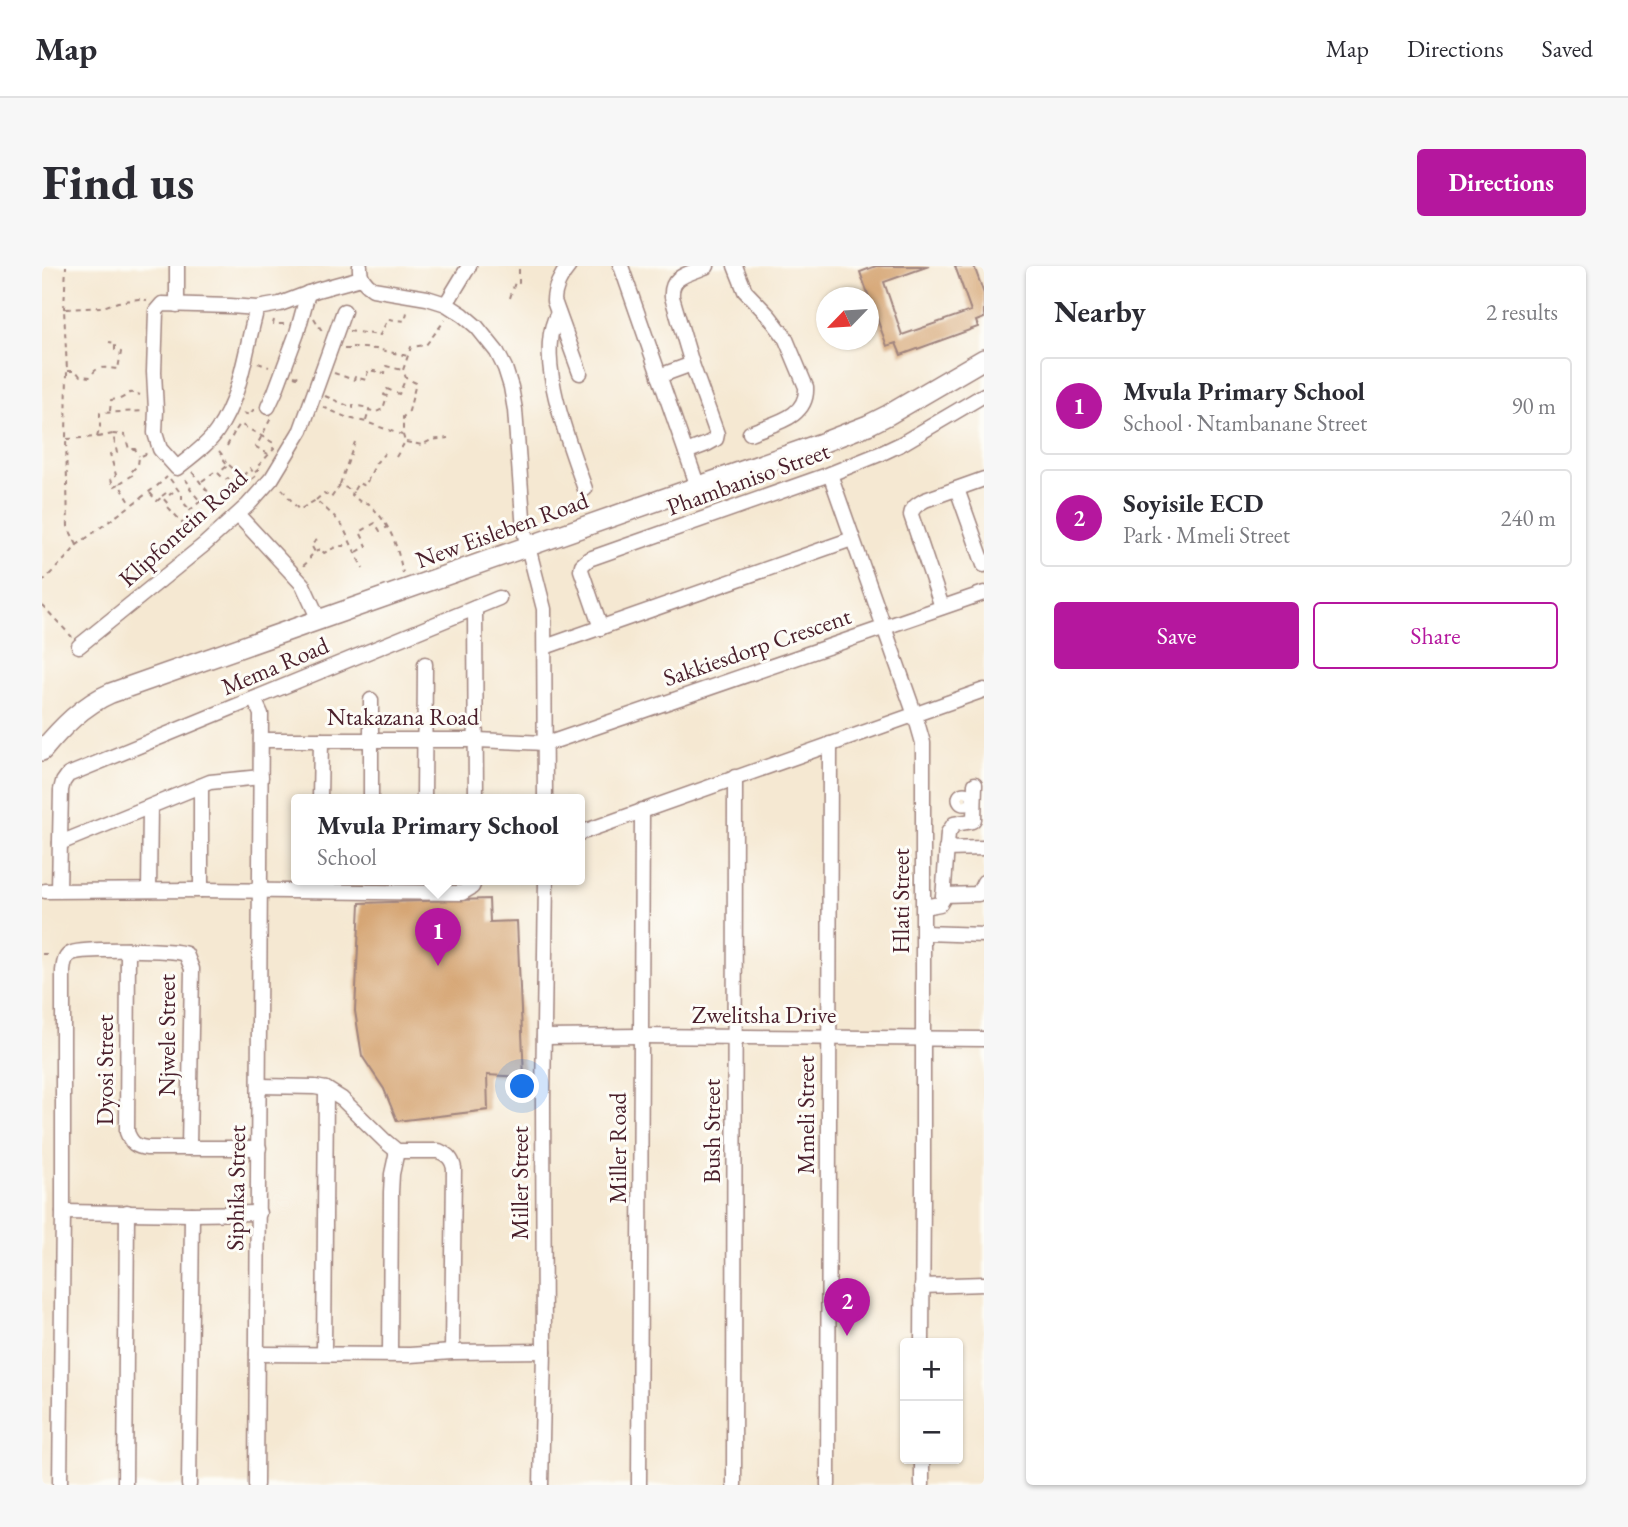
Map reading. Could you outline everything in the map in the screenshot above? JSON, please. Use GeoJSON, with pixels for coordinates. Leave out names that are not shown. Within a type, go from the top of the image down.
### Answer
{"type":"FeatureCollection","features":[{"type":"Feature","properties":{"kind":"main road","name":"New Eisleben Road"},"geometry":{"type":"LineString","coordinates":[[42,751],[67,724],[104,696],[868,425],[984,359]]}},
{"type":"Feature","properties":{"kind":"street"},"geometry":{"type":"LineString","coordinates":[[169,305],[177,266]]}},
{"type":"Feature","properties":{"kind":"street"},"geometry":{"type":"LineString","coordinates":[[449,306],[468,266]]}},
{"type":"Feature","properties":{"kind":"street"},"geometry":{"type":"LineString","coordinates":[[569,266],[563,273],[554,294],[554,301],[580,373]]}},
{"type":"Feature","properties":{"kind":"street"},"geometry":{"type":"LineString","coordinates":[[621,266],[698,487]]}},
{"type":"Feature","properties":{"kind":"street"},"geometry":{"type":"LineString","coordinates":[[686,452],[718,437],[692,364],[671,290],[675,281],[682,276],[708,266]]}},
{"type":"Feature","properties":{"kind":"street"},"geometry":{"type":"LineString","coordinates":[[735,266],[745,291],[785,337],[806,387],[805,401],[798,412],[750,433]]}},
{"type":"Feature","properties":{"kind":"street"},"geometry":{"type":"LineString","coordinates":[[257,308],[237,389],[218,430],[180,466],[160,449],[155,433],[156,311],[169,305],[257,308],[309,293],[360,272],[367,285],[373,289],[427,298],[449,306],[463,315],[497,352],[511,387],[524,526],[544,609],[545,794]]}},
{"type":"Feature","properties":{"kind":"street"},"geometry":{"type":"LineString","coordinates":[[266,411],[302,320],[309,293]]}},
{"type":"Feature","properties":{"kind":"street","name":"Klipfontein Road"},"geometry":{"type":"LineString","coordinates":[[79,646],[205,544],[241,512],[272,478],[301,430],[316,398],[323,368],[344,311]]}},
{"type":"Feature","properties":{"kind":"street"},"geometry":{"type":"LineString","coordinates":[[558,313],[550,333],[553,389],[585,489]]}},
{"type":"Feature","properties":{"kind":"street"},"geometry":{"type":"LineString","coordinates":[[659,376],[692,364]]}},
{"type":"Feature","properties":{"kind":"street","name":"Phambaniso Street"},"geometry":{"type":"LineString","coordinates":[[601,628],[581,570],[582,565],[589,559],[830,474],[901,444],[984,396]]}},
{"type":"Feature","properties":{"kind":"street","name":"Hlati Street"},"geometry":{"type":"LineString","coordinates":[[830,474],[915,715],[923,748],[922,1338]]}},
{"type":"Feature","properties":{"kind":"street"},"geometry":{"type":"LineString","coordinates":[[942,607],[911,511],[918,504],[984,480]]}},
{"type":"Feature","properties":{"kind":"street"},"geometry":{"type":"LineString","coordinates":[[957,489],[984,565]]}},
{"type":"Feature","properties":{"kind":"street"},"geometry":{"type":"LineString","coordinates":[[241,512],[294,573],[308,593],[318,620]]}},
{"type":"Feature","properties":{"kind":"street"},"geometry":{"type":"LineString","coordinates":[[545,647],[852,539]]}},
{"type":"Feature","properties":{"kind":"street","name":"Sakkiesdorp Crescent"},"geometry":{"type":"LineString","coordinates":[[545,743],[984,593]]}},
{"type":"Feature","properties":{"kind":"street","name":"Mema Road"},"geometry":{"type":"LineString","coordinates":[[60,843],[61,790],[68,775],[499,598]]}},
{"type":"Feature","properties":{"kind":"street"},"geometry":{"type":"LineString","coordinates":[[475,608],[476,794]]}},
{"type":"Feature","properties":{"kind":"street"},"geometry":{"type":"LineString","coordinates":[[424,794],[425,664]]}},
{"type":"Feature","properties":{"kind":"street"},"geometry":{"type":"LineString","coordinates":[[585,831],[984,690]]}},
{"type":"Feature","properties":{"kind":"street","name":"Siphika Street"},"geometry":{"type":"LineString","coordinates":[[254,699],[261,714],[257,1485]]}},
{"type":"Feature","properties":{"kind":"street"},"geometry":{"type":"LineString","coordinates":[[371,794],[372,700]]}},
{"type":"Feature","properties":{"kind":"street","name":"Ntakazana Road"},"geometry":{"type":"LineString","coordinates":[[261,740],[477,740],[545,743]]}},
{"type":"Feature","properties":{"kind":"street"},"geometry":{"type":"LineString","coordinates":[[320,794],[321,740]]}},
{"type":"Feature","properties":{"kind":"street","name":"Mmeli Street"},"geometry":{"type":"LineString","coordinates":[[828,1485],[830,744]]}},
{"type":"Feature","properties":{"kind":"street"},"geometry":{"type":"LineString","coordinates":[[261,778],[210,782],[60,843],[52,890],[259,891],[320,886],[424,886],[462,892],[473,885]]}},
{"type":"Feature","properties":{"kind":"street","name":"Bush Street"},"geometry":{"type":"LineString","coordinates":[[734,1485],[735,778]]}},
{"type":"Feature","properties":{"kind":"street"},"geometry":{"type":"LineString","coordinates":[[924,907],[940,904],[948,833],[957,824],[974,819],[964,799],[975,784]]}},
{"type":"Feature","properties":{"kind":"street"},"geometry":{"type":"LineString","coordinates":[[201,786],[201,890]]}},
{"type":"Feature","properties":{"kind":"street"},"geometry":{"type":"LineString","coordinates":[[149,890],[150,807]]}},
{"type":"Feature","properties":{"kind":"street","name":"Miller Road"},"geometry":{"type":"LineString","coordinates":[[639,1485],[642,810]]}},
{"type":"Feature","properties":{"kind":"street"},"geometry":{"type":"LineString","coordinates":[[946,849],[984,848]]}},
{"type":"Feature","properties":{"kind":"street"},"geometry":{"type":"LineString","coordinates":[[943,895],[978,894],[984,882]]}},
{"type":"Feature","properties":{"kind":"street","name":"Miller Street"},"geometry":{"type":"LineString","coordinates":[[541,1485],[544,1351],[545,885]]}},
{"type":"Feature","properties":{"kind":"street"},"geometry":{"type":"LineString","coordinates":[[924,933],[984,934]]}},
{"type":"Feature","properties":{"kind":"street","name":"Dyosi Street"},"geometry":{"type":"LineString","coordinates":[[128,950],[127,1132],[132,1143],[141,1147],[259,1148]]}},
{"type":"Feature","properties":{"kind":"street","name":"Njwele Street"},"geometry":{"type":"LineString","coordinates":[[63,1212],[63,971],[65,960],[73,952],[169,950],[186,954],[192,969],[189,1148]]}},
{"type":"Feature","properties":{"kind":"street","name":"Zwelitsha Drive"},"geometry":{"type":"LineString","coordinates":[[544,1037],[984,1039]]}},
{"type":"Feature","properties":{"kind":"street"},"geometry":{"type":"LineString","coordinates":[[260,1086],[326,1089],[342,1099],[397,1151],[439,1152],[452,1161],[452,1352]]}},
{"type":"Feature","properties":{"kind":"street"},"geometry":{"type":"LineString","coordinates":[[324,1353],[326,1089]]}},
{"type":"Feature","properties":{"kind":"street"},"geometry":{"type":"LineString","coordinates":[[390,1354],[391,1192],[397,1151]]}},
{"type":"Feature","properties":{"kind":"street"},"geometry":{"type":"LineString","coordinates":[[60,1485],[63,1212],[258,1213]]}},
{"type":"Feature","properties":{"kind":"street"},"geometry":{"type":"LineString","coordinates":[[125,1485],[127,1212]]}},
{"type":"Feature","properties":{"kind":"street"},"geometry":{"type":"LineString","coordinates":[[189,1485],[192,1214]]}},
{"type":"Feature","properties":{"kind":"street"},"geometry":{"type":"LineString","coordinates":[[922,1286],[984,1284]]}},
{"type":"Feature","properties":{"kind":"street"},"geometry":{"type":"LineString","coordinates":[[257,1354],[420,1355],[544,1351]]}},
{"type":"Feature","properties":{"kind":"street"},"geometry":{"type":"LineString","coordinates":[[922,1464],[922,1485]]}},
{"type":"Feature","properties":{"kind":"path"},"geometry":{"type":"LineString","coordinates":[[66,266],[64,309],[68,527],[77,545]]}},
{"type":"Feature","properties":{"kind":"path"},"geometry":{"type":"LineString","coordinates":[[510,298],[515,282],[519,283],[519,266]]}},
{"type":"Feature","properties":{"kind":"path"},"geometry":{"type":"LineString","coordinates":[[338,327],[380,335],[388,319],[405,321],[412,295]]}},
{"type":"Feature","properties":{"kind":"path"},"geometry":{"type":"LineString","coordinates":[[64,309],[103,307],[139,299],[169,305]]}},
{"type":"Feature","properties":{"kind":"path"},"geometry":{"type":"LineString","coordinates":[[276,304],[273,324],[313,317],[326,338],[338,348],[368,348],[408,356]]}},
{"type":"Feature","properties":{"kind":"path"},"geometry":{"type":"LineString","coordinates":[[396,457],[405,442],[403,417],[409,411],[416,383],[406,378],[403,370],[411,347],[426,345],[449,306]]}},
{"type":"Feature","properties":{"kind":"path"},"geometry":{"type":"LineString","coordinates":[[67,371],[91,377],[94,370],[100,367],[118,369],[121,352],[115,350],[115,343],[109,342]]}},
{"type":"Feature","properties":{"kind":"path"},"geometry":{"type":"LineString","coordinates":[[323,368],[354,380],[355,377],[366,380],[368,370],[385,373],[386,366],[403,370]]}},
{"type":"Feature","properties":{"kind":"path"},"geometry":{"type":"LineString","coordinates":[[403,435],[318,405],[316,398],[322,396],[353,408],[353,405],[376,412],[383,409],[387,389],[399,394],[406,378]]}},
{"type":"Feature","properties":{"kind":"path"},"geometry":{"type":"LineString","coordinates":[[110,412],[111,400],[121,399],[134,392],[143,396]]}},
{"type":"Feature","properties":{"kind":"path"},"geometry":{"type":"LineString","coordinates":[[344,416],[348,406]]}},
{"type":"Feature","properties":{"kind":"path"},"geometry":{"type":"LineString","coordinates":[[229,407],[250,415],[253,410],[266,411],[271,418],[256,447],[269,454]]}},
{"type":"Feature","properties":{"kind":"path"},"geometry":{"type":"LineString","coordinates":[[97,437],[100,413],[156,410]]}},
{"type":"Feature","properties":{"kind":"path"},"geometry":{"type":"LineString","coordinates":[[366,422],[369,410]]}},
{"type":"Feature","properties":{"kind":"path"},"geometry":{"type":"LineString","coordinates":[[236,430],[240,424],[272,442],[274,449],[254,473]]}},
{"type":"Feature","properties":{"kind":"path"},"geometry":{"type":"LineString","coordinates":[[66,439],[113,434],[125,435],[129,449],[135,449],[139,457],[138,466],[131,472],[133,475],[113,487],[111,478],[116,475],[110,454],[117,453],[113,434]]}},
{"type":"Feature","properties":{"kind":"path"},"geometry":{"type":"LineString","coordinates":[[405,442],[422,445],[431,440],[447,438]]}},
{"type":"Feature","properties":{"kind":"path"},"geometry":{"type":"LineString","coordinates":[[272,478],[299,510],[324,493],[331,498],[340,485],[355,442]]}},
{"type":"Feature","properties":{"kind":"path"},"geometry":{"type":"LineString","coordinates":[[205,444],[211,450],[215,447],[228,465],[248,482],[262,489]]}},
{"type":"Feature","properties":{"kind":"path"},"geometry":{"type":"LineString","coordinates":[[139,457],[160,449]]}},
{"type":"Feature","properties":{"kind":"path"},"geometry":{"type":"LineString","coordinates":[[385,453],[376,463],[365,486],[358,484],[352,495],[363,504],[368,503],[389,527],[404,573]]}},
{"type":"Feature","properties":{"kind":"path"},"geometry":{"type":"LineString","coordinates":[[201,481],[228,465]]}},
{"type":"Feature","properties":{"kind":"path"},"geometry":{"type":"LineString","coordinates":[[180,466],[201,481],[203,488],[210,494],[190,509]]}},
{"type":"Feature","properties":{"kind":"path"},"geometry":{"type":"LineString","coordinates":[[180,466],[191,486],[190,489],[200,501]]}},
{"type":"Feature","properties":{"kind":"path"},"geometry":{"type":"LineString","coordinates":[[242,477],[250,468],[256,475],[248,482]]}},
{"type":"Feature","properties":{"kind":"path"},"geometry":{"type":"LineString","coordinates":[[218,473],[225,480],[228,478],[235,488],[232,491],[235,492],[241,512]]}},
{"type":"Feature","properties":{"kind":"path"},"geometry":{"type":"LineString","coordinates":[[42,582],[77,545],[167,477],[178,488],[182,501],[190,509],[188,511],[197,524]]}},
{"type":"Feature","properties":{"kind":"path"},"geometry":{"type":"LineString","coordinates":[[119,484],[132,504]]}},
{"type":"Feature","properties":{"kind":"path"},"geometry":{"type":"LineString","coordinates":[[340,485],[353,491]]}},
{"type":"Feature","properties":{"kind":"path"},"geometry":{"type":"LineString","coordinates":[[150,492],[157,501],[178,488]]}},
{"type":"Feature","properties":{"kind":"path"},"geometry":{"type":"LineString","coordinates":[[162,497],[169,505],[167,507],[188,529]]}},
{"type":"Feature","properties":{"kind":"path"},"geometry":{"type":"LineString","coordinates":[[316,500],[343,527],[363,569]]}},
{"type":"Feature","properties":{"kind":"path"},"geometry":{"type":"LineString","coordinates":[[182,539],[188,529],[217,516]]}},
{"type":"Feature","properties":{"kind":"path"},"geometry":{"type":"LineString","coordinates":[[355,553],[367,546],[360,532],[375,523],[380,531],[389,527]]}},
{"type":"Feature","properties":{"kind":"path"},"geometry":{"type":"LineString","coordinates":[[315,552],[311,545],[317,540]]}},
{"type":"Feature","properties":{"kind":"path"},"geometry":{"type":"LineString","coordinates":[[294,573],[320,548],[324,553],[350,543]]}},
{"type":"Feature","properties":{"kind":"path"},"geometry":{"type":"LineString","coordinates":[[42,605],[79,646]]}},
{"type":"Feature","properties":{"kind":"building"},"geometry":{"type":"Polygon","coordinates":[[[876,266],[929,266],[884,282],[902,335],[971,311],[955,266],[974,266],[984,294],[984,318],[976,321],[978,327],[901,355],[896,343],[887,346],[879,324],[879,287],[865,287],[860,272],[876,266]]]}},
{"type":"Feature","properties":{"kind":"building"},"geometry":{"type":"Polygon","coordinates":[[[489,899],[490,922],[517,921],[524,1077],[487,1075],[488,1110],[397,1121],[384,1089],[362,1056],[355,1011],[360,903],[489,899]]]}},
{"type":"Feature","properties":{"kind":"place","name":"Mvula Primary School"},"geometry":{"type":"Point","coordinates":[438,966]}},
{"type":"Feature","properties":{"kind":"place","name":"Soyisile ECD"},"geometry":{"type":"Point","coordinates":[847,1336]}}]}
